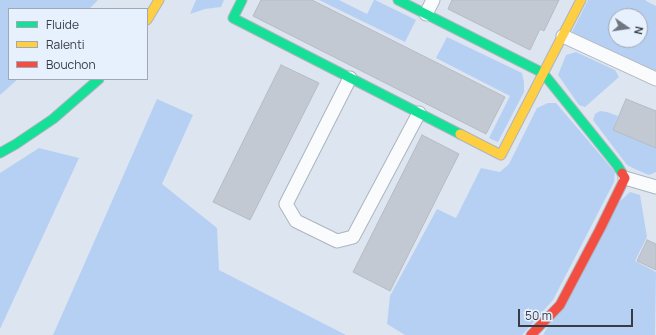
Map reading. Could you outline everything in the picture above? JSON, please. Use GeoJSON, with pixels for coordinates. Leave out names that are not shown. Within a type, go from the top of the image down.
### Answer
{"type":"FeatureCollection","features":[{"type":"Feature","properties":{"kind":"street"},"geometry":{"type":"LineString","coordinates":[[148,18],[159,0]]}},
{"type":"Feature","properties":{"kind":"street"},"geometry":{"type":"LineString","coordinates":[[242,0],[233,18],[501,155],[581,0]]}},
{"type":"Feature","properties":{"kind":"street"},"geometry":{"type":"LineString","coordinates":[[398,0],[543,73],[617,165],[625,178],[656,187]]}},
{"type":"Feature","properties":{"kind":"street"},"geometry":{"type":"LineString","coordinates":[[426,14],[433,0]]}},
{"type":"Feature","properties":{"kind":"street"},"geometry":{"type":"LineString","coordinates":[[563,36],[656,79]]}},
{"type":"Feature","properties":{"kind":"street"},"geometry":{"type":"LineString","coordinates":[[350,78],[286,204],[296,221],[338,241],[353,237],[419,113]]}},
{"type":"Feature","properties":{"kind":"street"},"geometry":{"type":"LineString","coordinates":[[0,153],[53,119],[98,80]]}},
{"type":"Feature","properties":{"kind":"street"},"geometry":{"type":"LineString","coordinates":[[531,335],[560,305],[625,178]]}},
{"type":"Feature","properties":{"kind":"shaded area"},"geometry":{"type":"Polygon","coordinates":[[[0,0],[98,0],[90,8],[8,8],[8,80],[17,80],[0,95],[0,0]]]}},
{"type":"Feature","properties":{"kind":"shaded area"},"geometry":{"type":"Polygon","coordinates":[[[196,0],[224,0],[221,7],[205,9],[190,14],[196,0]]]}},
{"type":"Feature","properties":{"kind":"shaded area"},"geometry":{"type":"Polygon","coordinates":[[[319,0],[339,0],[367,14],[375,0],[416,20],[405,42],[319,0]]]}},
{"type":"Feature","properties":{"kind":"shaded area"},"geometry":{"type":"Polygon","coordinates":[[[588,0],[646,0],[656,6],[656,71],[572,32],[588,0]]]}},
{"type":"Feature","properties":{"kind":"shaded area"},"geometry":{"type":"Polygon","coordinates":[[[447,37],[522,73],[524,92],[498,142],[489,138],[510,96],[436,58],[447,37]]]}},
{"type":"Feature","properties":{"kind":"shaded area"},"geometry":{"type":"Polygon","coordinates":[[[576,52],[615,70],[619,77],[585,107],[579,105],[558,75],[566,55],[576,52]]]}},
{"type":"Feature","properties":{"kind":"shaded area"},"geometry":{"type":"Polygon","coordinates":[[[157,99],[193,115],[162,184],[217,228],[219,270],[346,335],[53,335],[157,99]]]}},
{"type":"Feature","properties":{"kind":"shaded area"},"geometry":{"type":"Polygon","coordinates":[[[548,103],[556,103],[615,172],[614,182],[553,300],[522,335],[405,335],[387,324],[390,296],[437,209],[456,218],[481,168],[500,172],[509,164],[537,108],[548,103]]]}},
{"type":"Feature","properties":{"kind":"shaded area"},"geometry":{"type":"Polygon","coordinates":[[[600,111],[618,116],[613,130],[656,148],[656,172],[649,175],[627,165],[593,120],[595,114],[600,111]]]}},
{"type":"Feature","properties":{"kind":"shaded area"},"geometry":{"type":"Polygon","coordinates":[[[39,148],[79,158],[0,329],[0,173],[39,148]]]}},
{"type":"Feature","properties":{"kind":"shaded area"},"geometry":{"type":"Polygon","coordinates":[[[630,192],[640,195],[647,237],[635,261],[656,272],[655,335],[543,335],[619,202],[630,192]]]}},
{"type":"Feature","properties":{"kind":"building"},"geometry":{"type":"Polygon","coordinates":[[[261,0],[312,0],[505,97],[486,134],[253,16],[261,0]]]}},
{"type":"Feature","properties":{"kind":"building"},"geometry":{"type":"Polygon","coordinates":[[[452,0],[559,0],[544,31],[540,29],[530,50],[448,9],[452,0]]]}},
{"type":"Feature","properties":{"kind":"building"},"geometry":{"type":"Polygon","coordinates":[[[281,65],[319,83],[250,220],[213,202],[281,65]]]}},
{"type":"Feature","properties":{"kind":"building"},"geometry":{"type":"Polygon","coordinates":[[[626,99],[656,111],[656,148],[613,130],[626,99]]]}},
{"type":"Feature","properties":{"kind":"building"},"geometry":{"type":"Polygon","coordinates":[[[422,135],[459,154],[390,291],[353,272],[422,135]]]}},
{"type":"Feature","properties":{"kind":"building"},"geometry":{"type":"Polygon","coordinates":[[[647,240],[656,244],[656,270],[637,261],[647,240]]]}},
{"type":"Feature","properties":{"kind":"traffic: fast"},"geometry":{"type":"LineString","coordinates":[[242,0],[233,18],[460,134]]}},
{"type":"Feature","properties":{"kind":"traffic: fast"},"geometry":{"type":"LineString","coordinates":[[398,0],[543,73],[622,173]]}},
{"type":"Feature","properties":{"kind":"traffic: fast"},"geometry":{"type":"LineString","coordinates":[[0,153],[53,119],[98,80]]}},
{"type":"Feature","properties":{"kind":"traffic: slow"},"geometry":{"type":"LineString","coordinates":[[148,18],[159,0]]}},
{"type":"Feature","properties":{"kind":"traffic: slow"},"geometry":{"type":"LineString","coordinates":[[460,134],[501,155],[581,0]]}},
{"type":"Feature","properties":{"kind":"traffic: jam"},"geometry":{"type":"LineString","coordinates":[[531,335],[560,305],[625,178],[622,173]]}}]}
